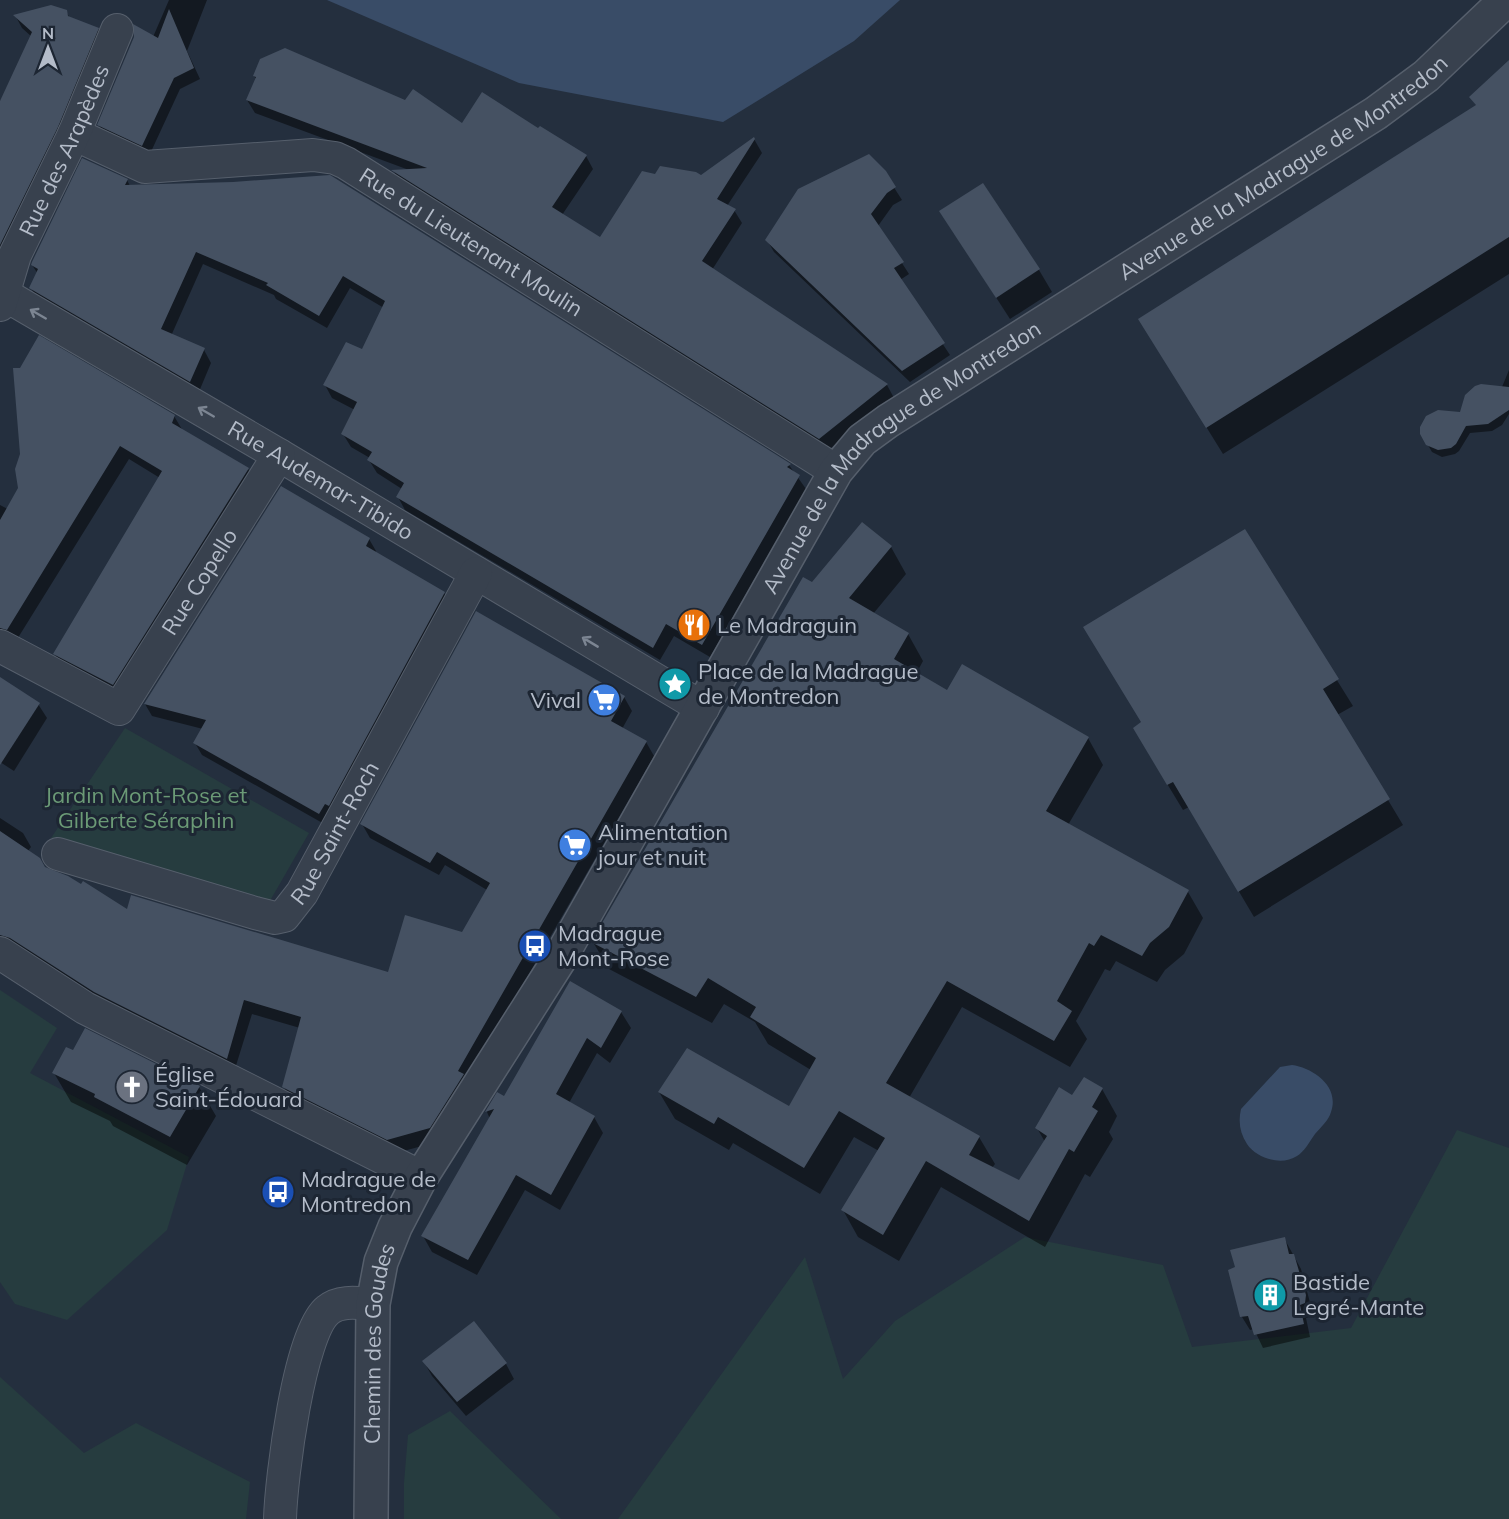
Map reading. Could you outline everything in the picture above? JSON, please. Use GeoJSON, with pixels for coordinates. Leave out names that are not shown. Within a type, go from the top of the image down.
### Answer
{"type":"FeatureCollection","features":[{"type":"Feature","properties":{"kind":"street","name":"Avenue de la Madrague de Montredon"},"geometry":{"type":"LineString","coordinates":[[421,1177],[560,960],[836,471],[852,450],[873,432],[1376,113],[1426,76],[1506,0]]}},
{"type":"Feature","properties":{"kind":"street","name":"Rue des Arapèdes"},"geometry":{"type":"LineString","coordinates":[[1,297],[15,255],[74,134],[117,30]]}},
{"type":"Feature","properties":{"kind":"street","name":"Rue du Lieutenant Moulin"},"geometry":{"type":"LineString","coordinates":[[74,134],[145,167],[313,155],[335,158],[836,471]]}},
{"type":"Feature","properties":{"kind":"street","name":"Rue Audemar-Tibido"},"geometry":{"type":"LineString","coordinates":[[1,297],[279,455],[640,672],[704,708]]}},
{"type":"Feature","properties":{"kind":"street","name":"Rue Copello"},"geometry":{"type":"LineString","coordinates":[[0,646],[120,709],[279,455]]}},
{"type":"Feature","properties":{"kind":"street","name":"Rue Saint-Roch"},"geometry":{"type":"LineString","coordinates":[[58,854],[255,913],[275,918],[284,916],[295,905],[302,893],[476,573]]}},
{"type":"Feature","properties":{"kind":"street"},"geometry":{"type":"LineString","coordinates":[[0,953],[85,1008],[421,1177]]}},
{"type":"Feature","properties":{"kind":"street","name":"Chemin des Goudes"},"geometry":{"type":"LineString","coordinates":[[371,1519],[373,1304],[376,1282],[395,1227],[421,1177]]}},
{"type":"Feature","properties":{"kind":"street"},"geometry":{"type":"LineString","coordinates":[[280,1519],[285,1461],[302,1371],[316,1324],[328,1309],[337,1304],[373,1304]]}},
{"type":"Feature","properties":{"kind":"green space","name":"Jardin Mont-Rose et Gilberte Séraphin"},"geometry":{"type":"Polygon","coordinates":[[[125,728],[309,833],[267,906],[51,838],[125,728]]]}},
{"type":"Feature","properties":{"kind":"green space"},"geometry":{"type":"Polygon","coordinates":[[[0,990],[57,1028],[30,1073],[189,1157],[167,1230],[67,1320],[15,1304],[0,1282],[0,990]]]}},
{"type":"Feature","properties":{"kind":"green space"},"geometry":{"type":"Polygon","coordinates":[[[1457,1130],[1509,1148],[1509,1519],[618,1519],[805,1257],[843,1379],[895,1321],[1025,1237],[1163,1265],[1192,1347],[1351,1328],[1457,1130]]]}},
{"type":"Feature","properties":{"kind":"green space"},"geometry":{"type":"Polygon","coordinates":[[[0,1377],[84,1453],[136,1423],[250,1482],[246,1519],[0,1519],[0,1377]]]}},
{"type":"Feature","properties":{"kind":"green space"},"geometry":{"type":"Polygon","coordinates":[[[450,1411],[561,1519],[404,1519],[408,1435],[450,1411]]]}},
{"type":"Feature","properties":{"kind":"water"},"geometry":{"type":"Polygon","coordinates":[[[327,0],[900,0],[854,41],[723,122],[519,83],[327,0]]]}},
{"type":"Feature","properties":{"kind":"water"},"geometry":{"type":"Polygon","coordinates":[[[1292,1065],[1308,1070],[1323,1080],[1332,1094],[1333,1103],[1326,1121],[1300,1154],[1291,1159],[1277,1161],[1257,1154],[1247,1144],[1241,1132],[1241,1109],[1280,1067],[1292,1065]]]}},
{"type":"Feature","properties":{"kind":"building"},"geometry":{"type":"Polygon","coordinates":[[[51,5],[67,10],[68,16],[99,28],[58,127],[0,245],[0,101],[32,32],[13,15],[51,5]]]}},
{"type":"Feature","properties":{"kind":"building"},"geometry":{"type":"Polygon","coordinates":[[[169,9],[194,68],[174,78],[142,146],[97,125],[134,37],[133,24],[158,38],[169,9]]]}},
{"type":"Feature","properties":{"kind":"building"},"geometry":{"type":"Polygon","coordinates":[[[285,48],[405,100],[413,89],[462,123],[482,92],[538,128],[540,126],[587,155],[552,207],[600,237],[642,171],[655,174],[660,166],[696,172],[701,175],[754,137],[755,139],[717,199],[736,209],[702,261],[888,384],[819,439],[391,170],[427,168],[246,100],[256,77],[253,76],[260,59],[285,48]]]}},
{"type":"Feature","properties":{"kind":"building"},"geometry":{"type":"Polygon","coordinates":[[[1509,60],[1509,237],[1206,428],[1138,319],[1476,105],[1469,97],[1509,60]]]}},
{"type":"Feature","properties":{"kind":"building"},"geometry":{"type":"Polygon","coordinates":[[[869,154],[886,171],[896,187],[887,193],[871,214],[904,262],[894,268],[945,343],[902,371],[765,240],[798,189],[869,154]]]}},
{"type":"Feature","properties":{"kind":"building"},"geometry":{"type":"Polygon","coordinates":[[[82,158],[128,179],[125,185],[233,182],[330,175],[791,464],[787,467],[800,475],[702,645],[666,624],[653,648],[396,497],[404,483],[367,460],[372,452],[341,434],[357,402],[323,385],[346,342],[362,349],[385,301],[343,276],[319,316],[266,285],[268,283],[196,252],[161,329],[205,348],[190,382],[29,288],[38,269],[31,265],[32,262],[82,158]]]}},
{"type":"Feature","properties":{"kind":"building"},"geometry":{"type":"Polygon","coordinates":[[[983,183],[1040,269],[996,298],[939,211],[983,183]]]}},
{"type":"Feature","properties":{"kind":"building"},"geometry":{"type":"Polygon","coordinates":[[[39,335],[175,415],[172,423],[249,468],[113,685],[53,654],[162,471],[120,446],[7,630],[0,628],[0,520],[18,488],[15,469],[20,454],[13,368],[20,368],[39,335]]]}},
{"type":"Feature","properties":{"kind":"building"},"geometry":{"type":"Polygon","coordinates":[[[1481,384],[1509,387],[1509,410],[1488,424],[1466,426],[1456,444],[1451,448],[1438,450],[1426,445],[1420,434],[1420,427],[1426,416],[1438,410],[1460,412],[1465,395],[1481,384]]]}},
{"type":"Feature","properties":{"kind":"building"},"geometry":{"type":"Polygon","coordinates":[[[281,486],[370,538],[366,546],[445,592],[329,806],[325,804],[319,814],[193,743],[206,720],[144,704],[281,486]]]}},
{"type":"Feature","properties":{"kind":"building"},"geometry":{"type":"Polygon","coordinates":[[[862,522],[892,546],[849,598],[909,633],[894,659],[947,690],[962,664],[1089,737],[1046,811],[1189,890],[1169,927],[1150,943],[1142,956],[1101,935],[1094,946],[1089,943],[1057,1001],[1072,1011],[1054,1041],[947,981],[886,1083],[980,1136],[969,1155],[1019,1180],[1047,1136],[1035,1128],[1059,1087],[1072,1095],[1084,1077],[1103,1088],[1092,1107],[1098,1111],[1074,1152],[1069,1149],[1029,1221],[926,1161],[883,1235],[841,1210],[885,1138],[839,1111],[804,1168],[718,1117],[714,1124],[658,1092],[687,1048],[789,1106],[816,1058],[750,1017],[756,1007],[708,978],[696,997],[591,942],[803,577],[812,582],[862,522]]]}},
{"type":"Feature","properties":{"kind":"building"},"geometry":{"type":"Polygon","coordinates":[[[1245,529],[1339,679],[1323,689],[1390,799],[1238,892],[1173,782],[1167,785],[1133,728],[1141,722],[1083,627],[1245,529]]]}},
{"type":"Feature","properties":{"kind":"building"},"geometry":{"type":"Polygon","coordinates":[[[476,611],[625,696],[611,721],[647,741],[458,1071],[464,1074],[430,1128],[387,1140],[282,1087],[301,1017],[244,1000],[227,1059],[94,992],[10,938],[0,935],[0,831],[40,858],[45,867],[81,884],[83,881],[127,909],[131,895],[388,972],[405,915],[462,932],[490,883],[437,852],[430,863],[360,824],[476,611]]]}},
{"type":"Feature","properties":{"kind":"building"},"geometry":{"type":"Polygon","coordinates":[[[0,677],[40,703],[0,765],[0,677]]]}},
{"type":"Feature","properties":{"kind":"building"},"geometry":{"type":"Polygon","coordinates":[[[570,981],[622,1011],[601,1048],[587,1038],[556,1094],[595,1116],[551,1195],[516,1175],[468,1260],[421,1236],[494,1109],[485,1112],[497,1092],[504,1096],[570,981]]]}},
{"type":"Feature","properties":{"kind":"building","name":"Église Saint-Édouard"},"geometry":{"type":"Polygon","coordinates":[[[85,1028],[200,1086],[170,1137],[94,1097],[95,1094],[52,1073],[66,1047],[73,1050],[85,1028]]]}},
{"type":"Feature","properties":{"kind":"building","name":"Bastide Legré-Mante"},"geometry":{"type":"Polygon","coordinates":[[[1285,1237],[1289,1254],[1294,1254],[1306,1295],[1305,1303],[1300,1305],[1304,1324],[1254,1335],[1248,1316],[1240,1317],[1228,1270],[1235,1267],[1230,1250],[1285,1237]]]}},
{"type":"Feature","properties":{"kind":"building"},"geometry":{"type":"Polygon","coordinates":[[[474,1321],[507,1363],[457,1402],[422,1361],[474,1321]]]}},
{"type":"Feature","properties":{"kind":"place","name":"Le Madraguin"},"geometry":{"type":"Point","coordinates":[694,625]}},
{"type":"Feature","properties":{"kind":"place","name":"Place de la Madrague de Montredon"},"geometry":{"type":"Point","coordinates":[675,684]}},
{"type":"Feature","properties":{"kind":"place","name":"Vival"},"geometry":{"type":"Point","coordinates":[604,700]}},
{"type":"Feature","properties":{"kind":"place","name":"Alimentation jour et nuit"},"geometry":{"type":"Point","coordinates":[575,845]}},
{"type":"Feature","properties":{"kind":"place","name":"Madrague Mont-Rose"},"geometry":{"type":"Point","coordinates":[535,946]}},
{"type":"Feature","properties":{"kind":"place","name":"Église Saint-Édouard"},"geometry":{"type":"Point","coordinates":[132,1087]}},
{"type":"Feature","properties":{"kind":"place","name":"Madrague de Montredon"},"geometry":{"type":"Point","coordinates":[278,1192]}},
{"type":"Feature","properties":{"kind":"place","name":"Bastide Legré-Mante"},"geometry":{"type":"Point","coordinates":[1270,1295]}}]}
